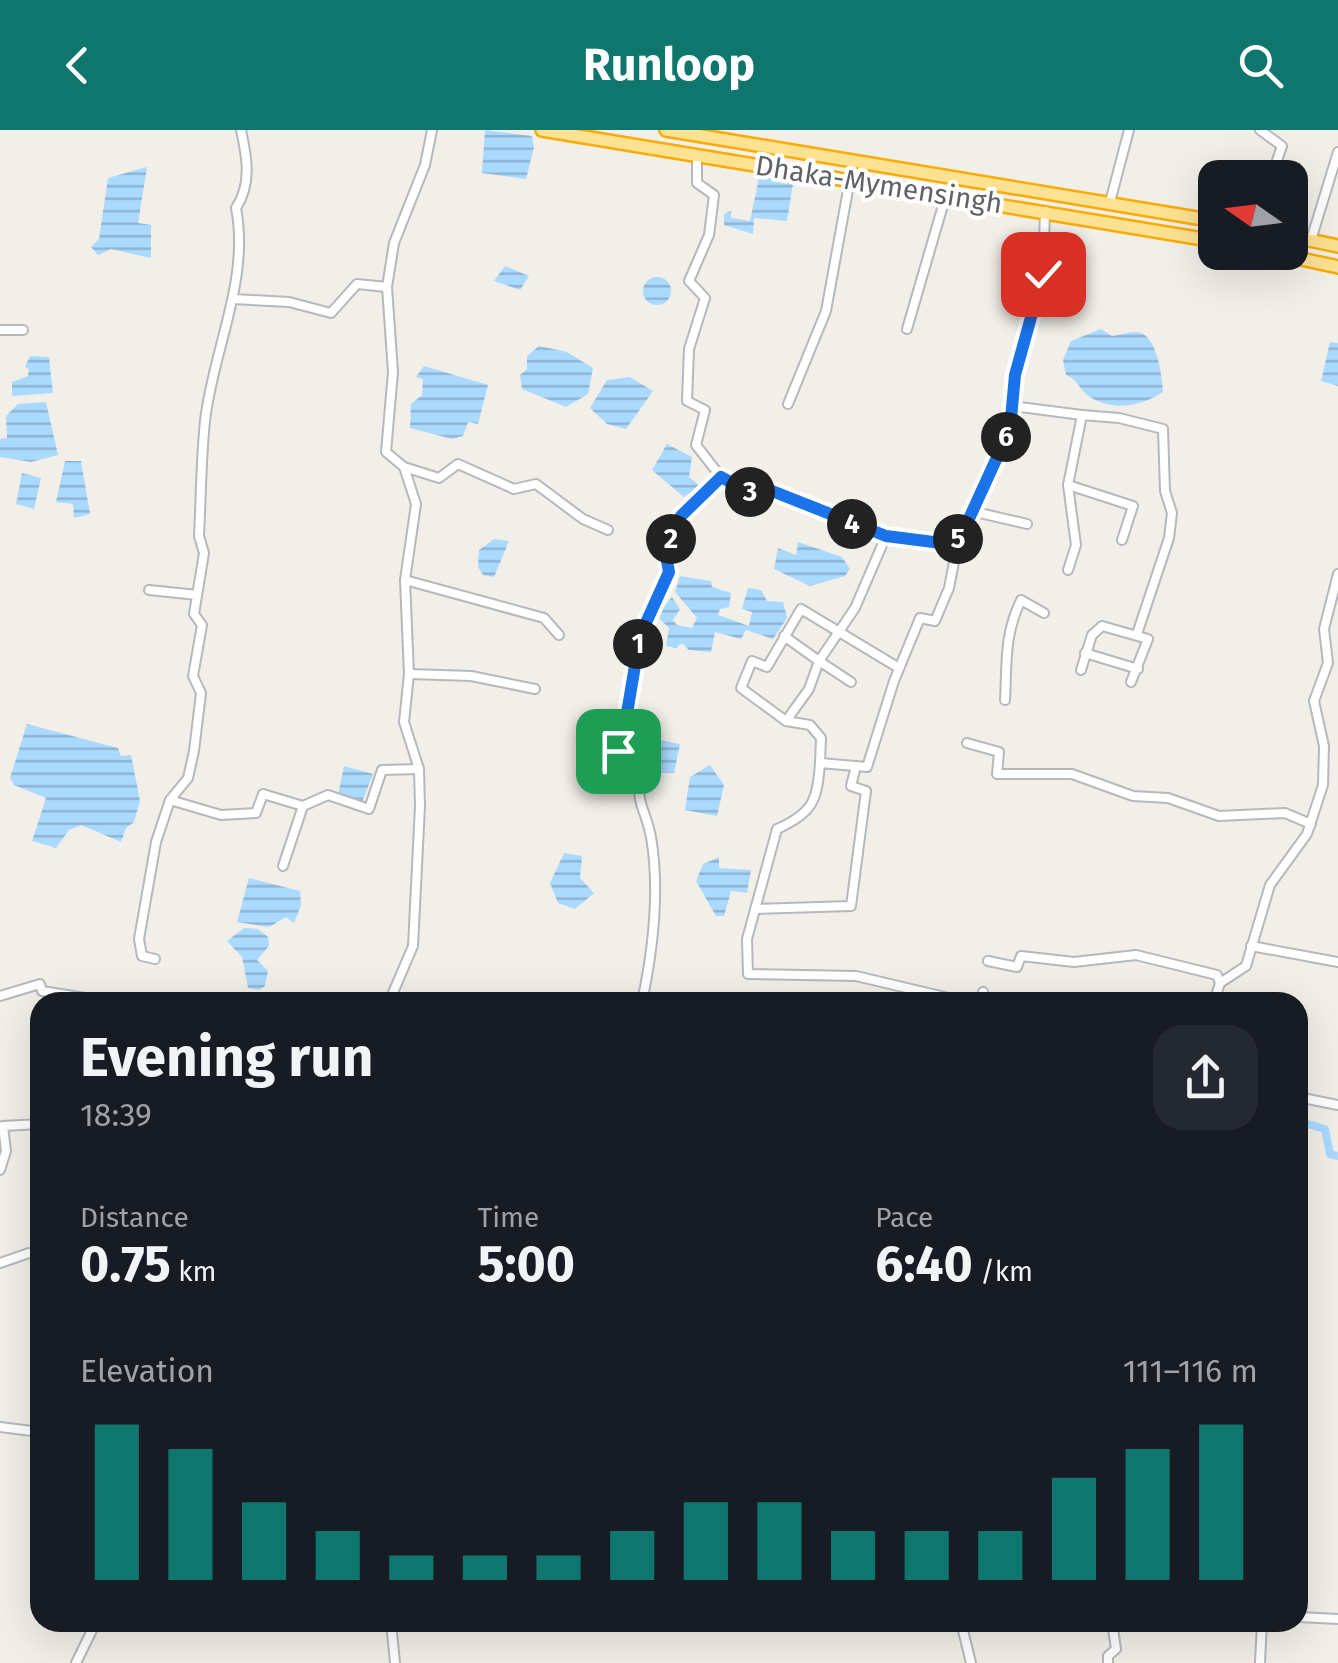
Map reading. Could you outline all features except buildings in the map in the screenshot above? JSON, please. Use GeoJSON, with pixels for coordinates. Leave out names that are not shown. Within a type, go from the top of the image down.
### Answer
{"type":"FeatureCollection","features":[{"type":"Feature","properties":{"kind":"highway","name":"Dhaka-Mymensingh"},"geometry":{"type":"LineString","coordinates":[[542,130],[1198,238]]}},
{"type":"Feature","properties":{"kind":"highway"},"geometry":{"type":"LineString","coordinates":[[671,130],[1198,218]]}},
{"type":"Feature","properties":{"kind":"highway"},"geometry":{"type":"LineString","coordinates":[[1308,239],[1338,246]]}},
{"type":"Feature","properties":{"kind":"highway"},"geometry":{"type":"LineString","coordinates":[[1308,260],[1338,267]]}},
{"type":"Feature","properties":{"kind":"street"},"geometry":{"type":"LineString","coordinates":[[155,960],[142,956],[139,939],[156,842],[170,800],[188,778],[194,751],[200,692],[193,676],[202,625],[194,614],[204,553],[199,536],[205,420],[233,299],[240,226],[236,208],[246,192],[248,158],[242,130]]}},
{"type":"Feature","properties":{"kind":"street"},"geometry":{"type":"LineString","coordinates":[[432,130],[425,165],[394,243],[387,287],[393,372],[386,452],[404,467],[438,478],[458,464],[514,490],[536,484],[582,519],[608,530]]}},
{"type":"Feature","properties":{"kind":"street"},"geometry":{"type":"LineString","coordinates":[[1110,202],[1129,130]]}},
{"type":"Feature","properties":{"kind":"street"},"geometry":{"type":"LineString","coordinates":[[1260,130],[1282,146],[1277,160]]}},
{"type":"Feature","properties":{"kind":"street"},"geometry":{"type":"LineString","coordinates":[[1311,240],[1338,152]]}},
{"type":"Feature","properties":{"kind":"street"},"geometry":{"type":"LineString","coordinates":[[697,154],[697,183],[714,196],[709,235],[689,282],[706,298],[689,349],[688,401],[705,410],[696,445],[721,477],[756,496],[767,489],[886,536],[957,545]]}},
{"type":"Feature","properties":{"kind":"street"},"geometry":{"type":"LineString","coordinates":[[788,404],[826,312],[850,179]]}},
{"type":"Feature","properties":{"kind":"street"},"geometry":{"type":"LineString","coordinates":[[907,329],[946,195]]}},
{"type":"Feature","properties":{"kind":"street"},"geometry":{"type":"LineString","coordinates":[[820,763],[867,766],[920,618],[935,620],[949,588],[957,545],[970,511],[1010,429],[1015,375],[1043,274],[1046,211]]}},
{"type":"Feature","properties":{"kind":"street"},"geometry":{"type":"LineString","coordinates":[[233,299],[288,302],[331,313],[357,284],[387,287]]}},
{"type":"Feature","properties":{"kind":"street"},"geometry":{"type":"LineString","coordinates":[[0,330],[23,330]]}},
{"type":"Feature","properties":{"kind":"street"},"geometry":{"type":"LineString","coordinates":[[1012,406],[1119,418],[1164,429],[1164,478],[1172,513],[1169,538],[1138,634]]}},
{"type":"Feature","properties":{"kind":"street"},"geometry":{"type":"LineString","coordinates":[[1068,570],[1076,545],[1068,485],[1082,415]]}},
{"type":"Feature","properties":{"kind":"street"},"geometry":{"type":"LineString","coordinates":[[393,992],[413,946],[419,769],[404,722],[409,674],[405,580],[416,504],[404,467]]}},
{"type":"Feature","properties":{"kind":"street"},"geometry":{"type":"LineString","coordinates":[[644,992],[654,931],[651,836],[636,798],[641,769],[632,756],[613,745],[626,719],[640,636],[669,572],[665,550],[681,516],[721,477]]}},
{"type":"Feature","properties":{"kind":"street"},"geometry":{"type":"LineString","coordinates":[[1068,485],[1133,506],[1122,540]]}},
{"type":"Feature","properties":{"kind":"street"},"geometry":{"type":"LineString","coordinates":[[970,511],[1027,524]]}},
{"type":"Feature","properties":{"kind":"street"},"geometry":{"type":"LineString","coordinates":[[786,721],[809,690],[819,662],[855,608],[886,536]]}},
{"type":"Feature","properties":{"kind":"street"},"geometry":{"type":"LineString","coordinates":[[1217,992],[1220,983],[1246,966],[1270,885],[1311,824],[1324,785],[1324,746],[1314,701],[1328,663],[1324,629],[1338,574]]}},
{"type":"Feature","properties":{"kind":"street"},"geometry":{"type":"LineString","coordinates":[[405,580],[544,618],[559,635]]}},
{"type":"Feature","properties":{"kind":"street"},"geometry":{"type":"LineString","coordinates":[[149,590],[197,596]]}},
{"type":"Feature","properties":{"kind":"street"},"geometry":{"type":"LineString","coordinates":[[1005,700],[1004,654],[1013,616],[1021,600],[1044,613]]}},
{"type":"Feature","properties":{"kind":"street"},"geometry":{"type":"LineString","coordinates":[[899,668],[801,609],[767,667],[752,660],[741,688],[786,721],[810,725],[821,738],[818,793],[803,818],[778,829],[747,939],[748,974],[856,976],[924,992]]}},
{"type":"Feature","properties":{"kind":"street"},"geometry":{"type":"LineString","coordinates":[[1081,670],[1092,635],[1102,626],[1138,634],[1148,639],[1131,682]]}},
{"type":"Feature","properties":{"kind":"street"},"geometry":{"type":"LineString","coordinates":[[784,636],[851,682]]}},
{"type":"Feature","properties":{"kind":"street"},"geometry":{"type":"LineString","coordinates":[[1085,653],[1138,669]]}},
{"type":"Feature","properties":{"kind":"street"},"geometry":{"type":"LineString","coordinates":[[409,674],[471,676],[535,689]]}},
{"type":"Feature","properties":{"kind":"street"},"geometry":{"type":"LineString","coordinates":[[966,743],[999,752],[997,774],[1072,774],[1133,796],[1168,798],[1219,816],[1285,813],[1311,824]]}},
{"type":"Feature","properties":{"kind":"street"},"geometry":{"type":"LineString","coordinates":[[755,910],[852,906],[866,791],[850,786],[856,766]]}},
{"type":"Feature","properties":{"kind":"street"},"geometry":{"type":"LineString","coordinates":[[170,800],[221,815],[256,813],[262,794],[302,806],[328,795],[369,809],[382,770],[419,769]]}},
{"type":"Feature","properties":{"kind":"street"},"geometry":{"type":"LineString","coordinates":[[283,866],[302,806]]}},
{"type":"Feature","properties":{"kind":"street"},"geometry":{"type":"LineString","coordinates":[[1251,946],[1338,962]]}},
{"type":"Feature","properties":{"kind":"street"},"geometry":{"type":"LineString","coordinates":[[988,961],[1017,967],[1021,956],[1074,962],[1136,956],[1217,976],[1220,983]]}},
{"type":"Feature","properties":{"kind":"street"},"geometry":{"type":"LineString","coordinates":[[0,996],[40,984],[42,991],[48,992]]}},
{"type":"Feature","properties":{"kind":"street"},"geometry":{"type":"LineString","coordinates":[[1308,1099],[1338,1105]]}},
{"type":"Feature","properties":{"kind":"street"},"geometry":{"type":"LineString","coordinates":[[0,1170],[6,1151],[4,1126],[30,1125]]}},
{"type":"Feature","properties":{"kind":"street"},"geometry":{"type":"LineString","coordinates":[[0,1263],[30,1253]]}},
{"type":"Feature","properties":{"kind":"street"},"geometry":{"type":"LineString","coordinates":[[0,1427],[30,1431]]}},
{"type":"Feature","properties":{"kind":"street"},"geometry":{"type":"LineString","coordinates":[[1308,1617],[1338,1618]]}},
{"type":"Feature","properties":{"kind":"street"},"geometry":{"type":"LineString","coordinates":[[76,1663],[91,1632]]}},
{"type":"Feature","properties":{"kind":"street"},"geometry":{"type":"LineString","coordinates":[[393,1632],[395,1663]]}},
{"type":"Feature","properties":{"kind":"street"},"geometry":{"type":"LineString","coordinates":[[963,1632],[971,1663]]}},
{"type":"Feature","properties":{"kind":"street"},"geometry":{"type":"LineString","coordinates":[[1108,1663],[1108,1656],[1116,1649],[1113,1632]]}},
{"type":"Feature","properties":{"kind":"street"},"geometry":{"type":"LineString","coordinates":[[1260,1663],[1262,1632]]}},
{"type":"Feature","properties":{"kind":"water"},"geometry":{"type":"Polygon","coordinates":[[[485,130],[532,136],[534,147],[526,179],[482,173],[485,130]]]}},
{"type":"Feature","properties":{"kind":"water"},"geometry":{"type":"Polygon","coordinates":[[[147,167],[138,223],[151,225],[151,258],[111,249],[98,255],[91,247],[99,239],[108,178],[147,167]]]}},
{"type":"Feature","properties":{"kind":"water"},"geometry":{"type":"Polygon","coordinates":[[[760,173],[783,175],[793,184],[787,221],[754,218],[753,234],[724,225],[724,214],[731,211],[731,218],[750,221],[760,173]]]}},
{"type":"Feature","properties":{"kind":"water"},"geometry":{"type":"Polygon","coordinates":[[[505,266],[529,276],[520,290],[494,281],[505,266]]]}},
{"type":"Feature","properties":{"kind":"water"},"geometry":{"type":"Polygon","coordinates":[[[657,277],[667,281],[671,291],[667,301],[657,305],[647,301],[643,291],[647,281],[657,277]]]}},
{"type":"Feature","properties":{"kind":"water"},"geometry":{"type":"Polygon","coordinates":[[[1101,329],[1112,336],[1136,332],[1149,339],[1157,356],[1163,392],[1137,404],[1109,405],[1090,397],[1066,375],[1063,360],[1071,341],[1101,329]]]}},
{"type":"Feature","properties":{"kind":"water"},"geometry":{"type":"Polygon","coordinates":[[[1330,342],[1338,343],[1338,386],[1321,381],[1330,342]]]}},
{"type":"Feature","properties":{"kind":"water"},"geometry":{"type":"Polygon","coordinates":[[[539,346],[567,352],[593,368],[588,394],[566,407],[522,389],[520,375],[527,369],[527,356],[539,346]]]}},
{"type":"Feature","properties":{"kind":"water"},"geometry":{"type":"Polygon","coordinates":[[[30,356],[49,357],[53,393],[12,396],[12,382],[28,376],[29,369],[25,367],[30,356]]]}},
{"type":"Feature","properties":{"kind":"water"},"geometry":{"type":"Polygon","coordinates":[[[424,366],[488,385],[478,424],[468,422],[463,436],[452,439],[410,428],[411,404],[422,395],[423,379],[416,377],[424,366]]]}},
{"type":"Feature","properties":{"kind":"water"},"geometry":{"type":"Polygon","coordinates":[[[630,377],[653,391],[626,429],[607,424],[590,408],[607,380],[630,377]]]}},
{"type":"Feature","properties":{"kind":"water"},"geometry":{"type":"Polygon","coordinates":[[[46,402],[58,455],[31,462],[0,457],[0,439],[7,438],[6,416],[18,404],[46,402]]]}},
{"type":"Feature","properties":{"kind":"water"},"geometry":{"type":"Polygon","coordinates":[[[667,444],[692,457],[689,477],[700,486],[684,497],[652,470],[667,444]]]}},
{"type":"Feature","properties":{"kind":"water"},"geometry":{"type":"Polygon","coordinates":[[[65,461],[81,461],[90,514],[74,518],[73,504],[56,502],[65,461]]]}},
{"type":"Feature","properties":{"kind":"water"},"geometry":{"type":"Polygon","coordinates":[[[22,473],[41,478],[34,509],[16,504],[22,473]]]}},
{"type":"Feature","properties":{"kind":"water"},"geometry":{"type":"Polygon","coordinates":[[[494,539],[509,541],[494,577],[483,575],[478,567],[479,550],[494,539]]]}},
{"type":"Feature","properties":{"kind":"water"},"geometry":{"type":"Polygon","coordinates":[[[798,542],[842,557],[850,569],[845,576],[810,586],[774,569],[778,548],[796,555],[798,542]]]}},
{"type":"Feature","properties":{"kind":"water"},"geometry":{"type":"Polygon","coordinates":[[[680,576],[711,581],[712,587],[731,593],[729,607],[720,609],[718,615],[749,626],[752,612],[742,609],[748,588],[761,590],[767,601],[783,602],[787,618],[773,639],[746,630],[741,639],[715,632],[711,652],[689,650],[682,643],[676,648],[666,646],[669,628],[656,615],[672,597],[680,609],[673,620],[677,625],[692,628],[697,618],[675,592],[680,576]]]}},
{"type":"Feature","properties":{"kind":"water"},"geometry":{"type":"Polygon","coordinates":[[[27,724],[118,748],[121,756],[131,755],[140,801],[134,822],[126,828],[121,842],[81,825],[69,830],[56,848],[32,841],[46,798],[14,785],[10,778],[27,724]]]}},
{"type":"Feature","properties":{"kind":"water"},"geometry":{"type":"Polygon","coordinates":[[[629,734],[680,744],[674,773],[645,772],[644,761],[626,750],[629,734]]]}},
{"type":"Feature","properties":{"kind":"water"},"geometry":{"type":"Polygon","coordinates":[[[619,757],[631,762],[636,774],[631,786],[619,791],[607,786],[602,774],[607,762],[619,757]]]}},
{"type":"Feature","properties":{"kind":"water"},"geometry":{"type":"Polygon","coordinates":[[[710,765],[724,785],[717,816],[685,810],[690,777],[710,765]]]}},
{"type":"Feature","properties":{"kind":"water"},"geometry":{"type":"Polygon","coordinates":[[[344,766],[373,774],[361,805],[338,795],[344,766]]]}},
{"type":"Feature","properties":{"kind":"water"},"geometry":{"type":"Polygon","coordinates":[[[564,853],[582,856],[580,878],[594,893],[575,909],[558,903],[550,883],[564,853]]]}},
{"type":"Feature","properties":{"kind":"water"},"geometry":{"type":"Polygon","coordinates":[[[719,857],[719,868],[751,870],[747,893],[731,891],[724,916],[716,916],[696,881],[703,864],[719,857]]]}},
{"type":"Feature","properties":{"kind":"water"},"geometry":{"type":"Polygon","coordinates":[[[249,878],[300,891],[301,905],[294,923],[286,917],[269,927],[237,922],[249,878]]]}},
{"type":"Feature","properties":{"kind":"water"},"geometry":{"type":"Polygon","coordinates":[[[244,928],[258,929],[268,937],[269,946],[257,960],[268,971],[265,986],[259,990],[248,988],[242,957],[227,941],[244,928]]]}},
{"type":"Feature","properties":{"kind":"waterway"},"geometry":{"type":"LineString","coordinates":[[1308,1124],[1325,1129],[1330,1154],[1338,1156]]}},
{"type":"Feature","properties":{"kind":"route"},"geometry":{"type":"LineString","coordinates":[[618,751],[613,745],[626,719],[640,636],[669,572],[665,550],[681,516],[721,477],[756,496],[767,489],[886,536],[957,545],[1010,429],[1015,375],[1043,274]]}}]}
